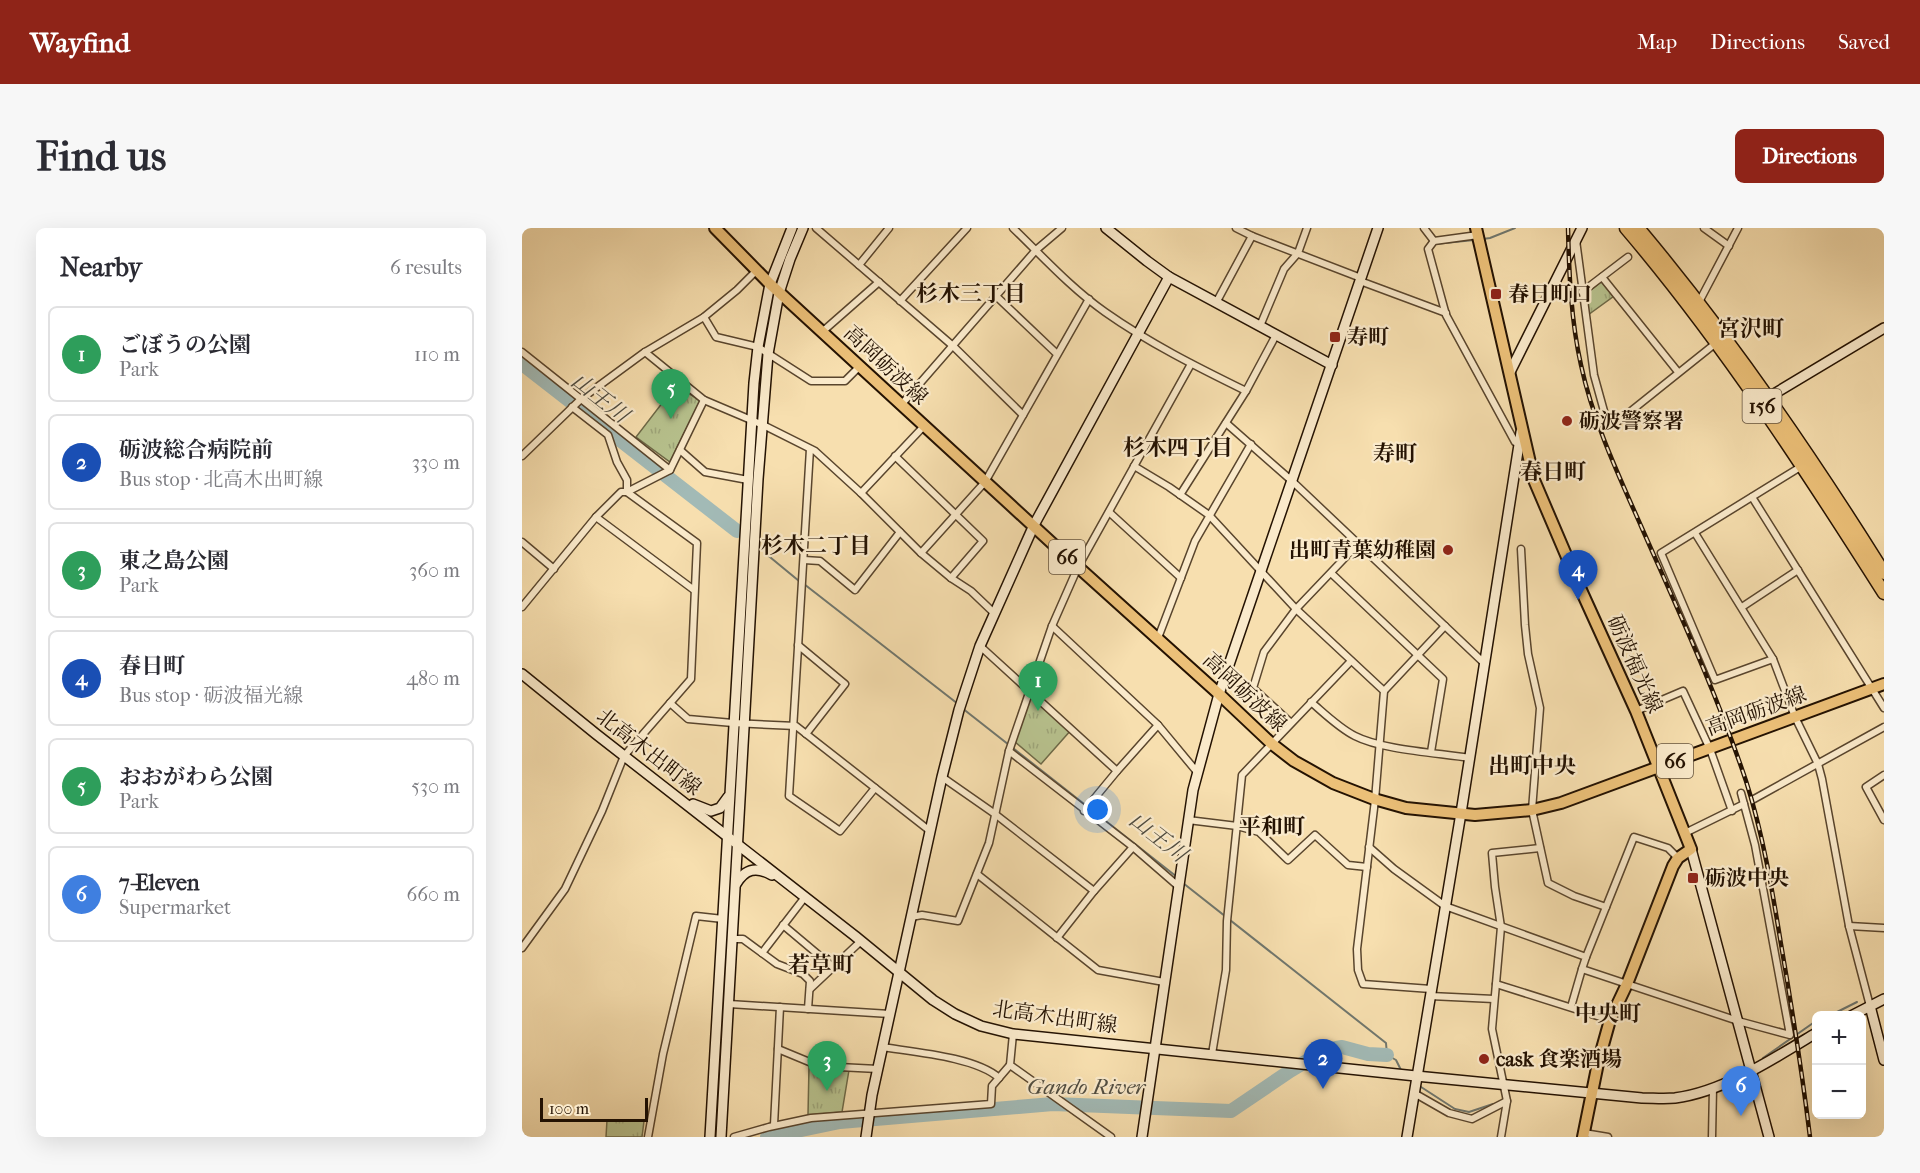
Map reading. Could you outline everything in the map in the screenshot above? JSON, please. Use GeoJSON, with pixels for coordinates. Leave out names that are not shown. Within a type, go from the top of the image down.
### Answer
{"type":"FeatureCollection","features":[{"type":"Feature","properties":{"kind":"highway","name":"156"},"geometry":{"type":"LineString","coordinates":[[1626,228],[1764,400],[1884,593]]}},
{"type":"Feature","properties":{"kind":"highway","name":"156"},"geometry":{"type":"LineString","coordinates":[[1638,228],[1699,302],[1764,400],[1882,566]]}},
{"type":"Feature","properties":{"kind":"main road","name":"高岡砺波線"},"geometry":{"type":"LineString","coordinates":[[715,228],[770,285],[1272,744],[1294,760],[1334,783],[1375,800],[1406,808],[1461,813],[1498,814],[1532,810],[1561,803],[1884,684]]}},
{"type":"Feature","properties":{"kind":"main road","name":"砺波福光線"},"geometry":{"type":"LineString","coordinates":[[1477,232],[1534,480],[1636,711],[1691,849]]}},
{"type":"Feature","properties":{"kind":"main road"},"geometry":{"type":"LineString","coordinates":[[1584,1135],[1598,1063],[1610,1020],[1628,984],[1673,866],[1678,858],[1691,849]]}},
{"type":"Feature","properties":{"kind":"street"},"geometry":{"type":"LineString","coordinates":[[721,1137],[737,843],[739,724],[752,420],[758,347],[770,285],[791,228]]}},
{"type":"Feature","properties":{"kind":"street"},"geometry":{"type":"LineString","coordinates":[[710,1137],[730,791],[739,724],[768,354],[779,293],[789,259],[802,228]]}},
{"type":"Feature","properties":{"kind":"street"},"geometry":{"type":"LineString","coordinates":[[816,228],[953,346],[1023,415]]}},
{"type":"Feature","properties":{"kind":"street"},"geometry":{"type":"LineString","coordinates":[[859,265],[889,228]]}},
{"type":"Feature","properties":{"kind":"street"},"geometry":{"type":"LineString","coordinates":[[900,301],[967,228]]}},
{"type":"Feature","properties":{"kind":"street"},"geometry":{"type":"LineString","coordinates":[[1013,228],[1089,299],[1137,334],[1246,391]]}},
{"type":"Feature","properties":{"kind":"street"},"geometry":{"type":"LineString","coordinates":[[901,405],[1036,250],[1062,228]]}},
{"type":"Feature","properties":{"kind":"street"},"geometry":{"type":"LineString","coordinates":[[1106,228],[1146,261],[1170,277],[1332,365]]}},
{"type":"Feature","properties":{"kind":"street"},"geometry":{"type":"LineString","coordinates":[[1236,228],[1446,313]]}},
{"type":"Feature","properties":{"kind":"street"},"geometry":{"type":"LineString","coordinates":[[1260,326],[1284,269],[1298,253],[1307,228]]}},
{"type":"Feature","properties":{"kind":"street"},"geometry":{"type":"LineString","coordinates":[[1142,1137],[1178,886],[1197,772],[1219,694],[1378,228]]}},
{"type":"Feature","properties":{"kind":"street"},"geometry":{"type":"LineString","coordinates":[[1424,228],[1434,241]]}},
{"type":"Feature","properties":{"kind":"street"},"geometry":{"type":"LineString","coordinates":[[1510,372],[1582,228]]}},
{"type":"Feature","properties":{"kind":"street"},"geometry":{"type":"LineString","coordinates":[[1704,228],[1729,246]]}},
{"type":"Feature","properties":{"kind":"street"},"geometry":{"type":"LineString","coordinates":[[1699,302],[1738,228]]}},
{"type":"Feature","properties":{"kind":"street"},"geometry":{"type":"LineString","coordinates":[[1477,232],[1434,241],[1428,249],[1446,313],[1515,442],[1520,444]]}},
{"type":"Feature","properties":{"kind":"street"},"geometry":{"type":"LineString","coordinates":[[1216,303],[1252,236]]}},
{"type":"Feature","properties":{"kind":"street"},"geometry":{"type":"LineString","coordinates":[[1576,240],[1594,375],[1607,422],[1616,423],[1716,343]]}},
{"type":"Feature","properties":{"kind":"street"},"geometry":{"type":"LineString","coordinates":[[1582,292],[1628,257]]}},
{"type":"Feature","properties":{"kind":"street"},"geometry":{"type":"LineString","coordinates":[[522,456],[572,406],[645,352],[704,317],[757,270]]}},
{"type":"Feature","properties":{"kind":"street"},"geometry":{"type":"LineString","coordinates":[[866,1137],[882,1047],[942,777],[959,710],[980,646],[1034,525],[1170,277]]}},
{"type":"Feature","properties":{"kind":"street"},"geometry":{"type":"LineString","coordinates":[[1602,277],[1678,372]]}},
{"type":"Feature","properties":{"kind":"street"},"geometry":{"type":"LineString","coordinates":[[822,332],[879,282]]}},
{"type":"Feature","properties":{"kind":"street"},"geometry":{"type":"LineString","coordinates":[[996,296],[1057,354]]}},
{"type":"Feature","properties":{"kind":"street"},"geometry":{"type":"LineString","coordinates":[[921,553],[985,482],[1089,299]]}},
{"type":"Feature","properties":{"kind":"street"},"geometry":{"type":"LineString","coordinates":[[704,317],[716,337],[758,347],[811,381],[845,381],[860,366]]}},
{"type":"Feature","properties":{"kind":"street"},"geometry":{"type":"LineString","coordinates":[[1764,400],[1884,328]]}},
{"type":"Feature","properties":{"kind":"street"},"geometry":{"type":"LineString","coordinates":[[1180,495],[1246,391],[1276,335]]}},
{"type":"Feature","properties":{"kind":"street"},"geometry":{"type":"LineString","coordinates":[[522,352],[670,470]]}},
{"type":"Feature","properties":{"kind":"street"},"geometry":{"type":"LineString","coordinates":[[645,352],[704,400],[763,425],[810,449],[861,493],[921,553],[971,591],[994,613]]}},
{"type":"Feature","properties":{"kind":"street"},"geometry":{"type":"LineString","coordinates":[[911,917],[922,915],[958,921],[989,843],[1009,750],[1052,626],[1078,567],[1191,364]]}},
{"type":"Feature","properties":{"kind":"street"},"geometry":{"type":"LineString","coordinates":[[522,607],[596,517],[621,492],[627,492],[670,470],[704,400]]}},
{"type":"Feature","properties":{"kind":"street"},"geometry":{"type":"LineString","coordinates":[[572,406],[608,435],[617,462],[627,480],[627,492]]}},
{"type":"Feature","properties":{"kind":"street"},"geometry":{"type":"LineString","coordinates":[[1226,423],[1484,663]]}},
{"type":"Feature","properties":{"kind":"street"},"geometry":{"type":"LineString","coordinates":[[861,493],[924,426]]}},
{"type":"Feature","properties":{"kind":"street"},"geometry":{"type":"LineString","coordinates":[[1407,1137],[1522,429]]}},
{"type":"Feature","properties":{"kind":"street"},"geometry":{"type":"LineString","coordinates":[[1158,638],[1195,541],[1251,444]]}},
{"type":"Feature","properties":{"kind":"street"},"geometry":{"type":"LineString","coordinates":[[810,449],[789,796],[840,831],[875,788]]}},
{"type":"Feature","properties":{"kind":"street"},"geometry":{"type":"LineString","coordinates":[[680,450],[705,472],[748,480]]}},
{"type":"Feature","properties":{"kind":"street"},"geometry":{"type":"LineString","coordinates":[[895,456],[983,541],[951,578]]}},
{"type":"Feature","properties":{"kind":"street"},"geometry":{"type":"LineString","coordinates":[[1134,466],[1209,515],[1296,609],[1384,691]]}},
{"type":"Feature","properties":{"kind":"street"},"geometry":{"type":"LineString","coordinates":[[1773,659],[1715,680],[1661,553],[1803,466]]}},
{"type":"Feature","properties":{"kind":"street"},"geometry":{"type":"LineString","coordinates":[[522,948],[565,889],[602,811],[624,756],[691,679],[697,543],[627,492]]}},
{"type":"Feature","properties":{"kind":"street"},"geometry":{"type":"LineString","coordinates":[[1752,497],[1884,708]]}},
{"type":"Feature","properties":{"kind":"street"},"geometry":{"type":"LineString","coordinates":[[1109,512],[1181,578]]}},
{"type":"Feature","properties":{"kind":"street"},"geometry":{"type":"LineString","coordinates":[[596,517],[694,590]]}},
{"type":"Feature","properties":{"kind":"street"},"geometry":{"type":"LineString","coordinates":[[804,560],[820,561],[855,590],[900,532]]}},
{"type":"Feature","properties":{"kind":"street"},"geometry":{"type":"LineString","coordinates":[[1695,533],[1773,659],[1795,717],[1818,764],[1849,926],[1884,1056]]}},
{"type":"Feature","properties":{"kind":"street"},"geometry":{"type":"LineString","coordinates":[[522,542],[554,568]]}},
{"type":"Feature","properties":{"kind":"street"},"geometry":{"type":"LineString","coordinates":[[1291,723],[1253,688],[1264,652],[1296,609],[1358,544]]}},
{"type":"Feature","properties":{"kind":"street"},"geometry":{"type":"LineString","coordinates":[[1521,549],[1528,654],[1540,708],[1532,810],[1548,883],[1574,896],[1606,907]]}},
{"type":"Feature","properties":{"kind":"street"},"geometry":{"type":"LineString","coordinates":[[1742,607],[1798,570]]}},
{"type":"Feature","properties":{"kind":"street"},"geometry":{"type":"LineString","coordinates":[[1331,573],[1443,679],[1431,752]]}},
{"type":"Feature","properties":{"kind":"street"},"geometry":{"type":"LineString","coordinates":[[1052,626],[1158,725],[1197,772]]}},
{"type":"Feature","properties":{"kind":"street"},"geometry":{"type":"LineString","coordinates":[[1445,626],[1384,691],[1375,800],[1357,949],[1358,970],[1363,984],[1494,999]]}},
{"type":"Feature","properties":{"kind":"street"},"geometry":{"type":"LineString","coordinates":[[798,645],[845,684],[806,734]]}},
{"type":"Feature","properties":{"kind":"street"},"geometry":{"type":"LineString","coordinates":[[980,646],[1117,771]]}},
{"type":"Feature","properties":{"kind":"street"},"geometry":{"type":"LineString","coordinates":[[1212,1054],[1226,970],[1227,921],[1242,775],[1351,661]]}},
{"type":"Feature","properties":{"kind":"street","name":"北高木出町線"},"geometry":{"type":"LineString","coordinates":[[522,674],[933,1000],[955,1014],[981,1026],[1013,1034],[1416,1077],[1642,1098],[1673,1098],[1713,1088],[1752,1071],[1812,1035]]}},
{"type":"Feature","properties":{"kind":"street"},"geometry":{"type":"LineString","coordinates":[[1636,711],[1683,691],[1710,749],[1732,811]]}},
{"type":"Feature","properties":{"kind":"street"},"geometry":{"type":"LineString","coordinates":[[1311,702],[1357,737],[1380,744],[1470,758]]}},
{"type":"Feature","properties":{"kind":"street"},"geometry":{"type":"LineString","coordinates":[[670,703],[688,719],[794,726],[930,831]]}},
{"type":"Feature","properties":{"kind":"street"},"geometry":{"type":"LineString","coordinates":[[1084,811],[1158,725]]}},
{"type":"Feature","properties":{"kind":"street"},"geometry":{"type":"LineString","coordinates":[[1754,799],[1884,727]]}},
{"type":"Feature","properties":{"kind":"street"},"geometry":{"type":"LineString","coordinates":[[1009,750],[1178,886]]}},
{"type":"Feature","properties":{"kind":"street"},"geometry":{"type":"LineString","coordinates":[[1884,775],[1866,787],[1884,820]]}},
{"type":"Feature","properties":{"kind":"street"},"geometry":{"type":"LineString","coordinates":[[942,777],[995,814],[1094,891]]}},
{"type":"Feature","properties":{"kind":"street"},"geometry":{"type":"LineString","coordinates":[[670,791],[700,808],[711,811],[720,808],[725,803],[730,791]]}},
{"type":"Feature","properties":{"kind":"street"},"geometry":{"type":"LineString","coordinates":[[1582,969],[1738,1021],[1790,1035],[1755,844],[1741,793]]}},
{"type":"Feature","properties":{"kind":"street"},"geometry":{"type":"LineString","coordinates":[[1685,833],[1744,804]]}},
{"type":"Feature","properties":{"kind":"street"},"geometry":{"type":"LineString","coordinates":[[1188,820],[1237,826],[1258,832],[1288,860],[1316,835],[1348,865],[1367,867]]}},
{"type":"Feature","properties":{"kind":"street"},"geometry":{"type":"LineString","coordinates":[[1570,1007],[1586,957],[1634,837],[1668,848],[1678,858]]}},
{"type":"Feature","properties":{"kind":"street"},"geometry":{"type":"LineString","coordinates":[[1057,938],[1132,847]]}},
{"type":"Feature","properties":{"kind":"street"},"geometry":{"type":"LineString","coordinates":[[1370,847],[1394,869],[1445,906],[1586,957]]}},
{"type":"Feature","properties":{"kind":"street"},"geometry":{"type":"LineString","coordinates":[[1501,1137],[1507,1101],[1492,1029],[1502,927],[1492,853],[1540,848]]}},
{"type":"Feature","properties":{"kind":"street"},"geometry":{"type":"LineString","coordinates":[[1691,849],[1769,1137]]}},
{"type":"Feature","properties":{"kind":"street"},"geometry":{"type":"LineString","coordinates":[[735,886],[746,872],[754,870],[766,872],[795,889]]}},
{"type":"Feature","properties":{"kind":"street"},"geometry":{"type":"LineString","coordinates":[[977,874],[1098,970],[1164,982]]}},
{"type":"Feature","properties":{"kind":"street"},"geometry":{"type":"LineString","coordinates":[[762,953],[805,897]]}},
{"type":"Feature","properties":{"kind":"street"},"geometry":{"type":"LineString","coordinates":[[648,1137],[663,1054],[696,916],[723,919]]}},
{"type":"Feature","properties":{"kind":"street"},"geometry":{"type":"LineString","coordinates":[[783,925],[833,967]]}},
{"type":"Feature","properties":{"kind":"street"},"geometry":{"type":"LineString","coordinates":[[1849,926],[1884,928]]}},
{"type":"Feature","properties":{"kind":"street"},"geometry":{"type":"LineString","coordinates":[[732,939],[743,939],[777,964],[803,974],[810,981],[808,1009]]}},
{"type":"Feature","properties":{"kind":"street"},"geometry":{"type":"LineString","coordinates":[[809,989],[861,941]]}},
{"type":"Feature","properties":{"kind":"street"},"geometry":{"type":"LineString","coordinates":[[1496,984],[1610,1020]]}},
{"type":"Feature","properties":{"kind":"street"},"geometry":{"type":"LineString","coordinates":[[1860,1011],[1884,999]]}},
{"type":"Feature","properties":{"kind":"street"},"geometry":{"type":"LineString","coordinates":[[729,1005],[890,1014]]}},
{"type":"Feature","properties":{"kind":"street"},"geometry":{"type":"LineString","coordinates":[[774,1125],[780,1007]]}},
{"type":"Feature","properties":{"kind":"street"},"geometry":{"type":"LineString","coordinates":[[734,1137],[774,1125],[811,1118],[991,1104],[992,1086],[1010,1065],[1013,1034]]}},
{"type":"Feature","properties":{"kind":"street"},"geometry":{"type":"LineString","coordinates":[[882,1047],[941,1056],[990,1070],[999,1078]]}},
{"type":"Feature","properties":{"kind":"street"},"geometry":{"type":"LineString","coordinates":[[778,1049],[819,1066],[878,1069]]}},
{"type":"Feature","properties":{"kind":"street"},"geometry":{"type":"LineString","coordinates":[[1010,1065],[1111,1137]]}},
{"type":"Feature","properties":{"kind":"street"},"geometry":{"type":"LineString","coordinates":[[1712,1137],[1713,1088]]}},
{"type":"Feature","properties":{"kind":"street"},"geometry":{"type":"LineString","coordinates":[[1414,1093],[1449,1113],[1472,1119],[1507,1101]]}},
{"type":"Feature","properties":{"kind":"street"},"geometry":{"type":"LineString","coordinates":[[1584,1135],[1608,1137]]}},
{"type":"Feature","properties":{"kind":"green space"},"geometry":{"type":"Polygon","coordinates":[[[1601,282],[1614,296],[1588,315],[1585,295],[1601,282]]]}},
{"type":"Feature","properties":{"kind":"green space"},"geometry":{"type":"Polygon","coordinates":[[[676,385],[700,401],[670,462],[636,437],[676,385]]]}},
{"type":"Feature","properties":{"kind":"green space"},"geometry":{"type":"Polygon","coordinates":[[[1030,693],[1071,730],[1041,764],[1015,742],[1030,693]]]}},
{"type":"Feature","properties":{"kind":"green space"},"geometry":{"type":"Polygon","coordinates":[[[809,1066],[849,1070],[842,1112],[808,1115],[809,1066]]]}},
{"type":"Feature","properties":{"kind":"green space"},"geometry":{"type":"Polygon","coordinates":[[[607,1120],[644,1121],[642,1137],[606,1137],[607,1120]]]}},
{"type":"Feature","properties":{"kind":"waterway"},"geometry":{"type":"LineString","coordinates":[[1483,239],[1515,228]]}},
{"type":"Feature","properties":{"kind":"waterway"},"geometry":{"type":"LineString","coordinates":[[1435,244],[1474,240]]}},
{"type":"Feature","properties":{"kind":"waterway","name":"山王川"},"geometry":{"type":"LineString","coordinates":[[522,364],[737,531]]}},
{"type":"Feature","properties":{"kind":"waterway","name":"山王川"},"geometry":{"type":"LineString","coordinates":[[765,553],[799,581]]}},
{"type":"Feature","properties":{"kind":"waterway","name":"山王川"},"geometry":{"type":"LineString","coordinates":[[804,584],[958,704]]}},
{"type":"Feature","properties":{"kind":"waterway","name":"山王川"},"geometry":{"type":"LineString","coordinates":[[962,708],[1177,877]]}},
{"type":"Feature","properties":{"kind":"waterway","name":"山王川"},"geometry":{"type":"LineString","coordinates":[[1183,883],[1386,1043],[1387,1055],[1396,1060],[1402,1072]]}},
{"type":"Feature","properties":{"kind":"waterway"},"geometry":{"type":"LineString","coordinates":[[1839,1011],[1857,1002]]}},
{"type":"Feature","properties":{"kind":"waterway"},"geometry":{"type":"LineString","coordinates":[[1763,1058],[1812,1024]]}},
{"type":"Feature","properties":{"kind":"waterway","name":"Gando River"},"geometry":{"type":"LineString","coordinates":[[767,1137],[840,1122],[1053,1104],[1231,1111],[1325,1050],[1342,1047],[1368,1054],[1387,1055]]}},
{"type":"Feature","properties":{"kind":"waterway","name":"山王川"},"geometry":{"type":"LineString","coordinates":[[1418,1085],[1455,1109],[1469,1112],[1493,1104]]}},
{"type":"Feature","properties":{"kind":"railway"},"geometry":{"type":"LineString","coordinates":[[1568,228],[1575,331],[1592,406],[1615,467],[1723,716],[1746,781],[1757,821],[1785,968],[1810,1137]]}},
{"type":"Feature","properties":{"kind":"place","name":"春日町口"},"geometry":{"type":"Point","coordinates":[1496,294]}},
{"type":"Feature","properties":{"kind":"place","name":"寿町"},"geometry":{"type":"Point","coordinates":[1335,337]}},
{"type":"Feature","properties":{"kind":"place","name":"おおがわら公園"},"geometry":{"type":"Point","coordinates":[671,419]}},
{"type":"Feature","properties":{"kind":"place","name":"砺波警察署"},"geometry":{"type":"Point","coordinates":[1567,421]}},
{"type":"Feature","properties":{"kind":"place","name":"出町青葉幼稚園"},"geometry":{"type":"Point","coordinates":[1448,550]}},
{"type":"Feature","properties":{"kind":"place","name":"春日町"},"geometry":{"type":"Point","coordinates":[1578,600]}},
{"type":"Feature","properties":{"kind":"place","name":"ごぼうの公園"},"geometry":{"type":"Point","coordinates":[1038,711]}},
{"type":"Feature","properties":{"kind":"place","name":"砺波中央"},"geometry":{"type":"Point","coordinates":[1693,878]}},
{"type":"Feature","properties":{"kind":"place","name":"cask 食楽酒場"},"geometry":{"type":"Point","coordinates":[1484,1059]}},
{"type":"Feature","properties":{"kind":"place","name":"砺波総合病院前"},"geometry":{"type":"Point","coordinates":[1323,1089]}},
{"type":"Feature","properties":{"kind":"place","name":"東之島公園"},"geometry":{"type":"Point","coordinates":[827,1091]}},
{"type":"Feature","properties":{"kind":"place","name":"7-Eleven"},"geometry":{"type":"Point","coordinates":[1741,1116]}},
{"type":"Feature","properties":{"kind":"district","name":"杉木三丁目"},"geometry":{"type":"Point","coordinates":[971,294]}},
{"type":"Feature","properties":{"kind":"district","name":"宮沢町"},"geometry":{"type":"Point","coordinates":[1751,329]}},
{"type":"Feature","properties":{"kind":"district","name":"杉木四丁目"},"geometry":{"type":"Point","coordinates":[1178,448]}},
{"type":"Feature","properties":{"kind":"district","name":"寿町"},"geometry":{"type":"Point","coordinates":[1395,454]}},
{"type":"Feature","properties":{"kind":"district","name":"春日町"},"geometry":{"type":"Point","coordinates":[1553,472]}},
{"type":"Feature","properties":{"kind":"district","name":"杉木二丁目"},"geometry":{"type":"Point","coordinates":[816,546]}},
{"type":"Feature","properties":{"kind":"district","name":"出町中央"},"geometry":{"type":"Point","coordinates":[1532,766]}},
{"type":"Feature","properties":{"kind":"district","name":"平和町"},"geometry":{"type":"Point","coordinates":[1272,827]}},
{"type":"Feature","properties":{"kind":"district","name":"若草町"},"geometry":{"type":"Point","coordinates":[821,965]}},
{"type":"Feature","properties":{"kind":"district","name":"中央町"},"geometry":{"type":"Point","coordinates":[1608,1014]}}]}
